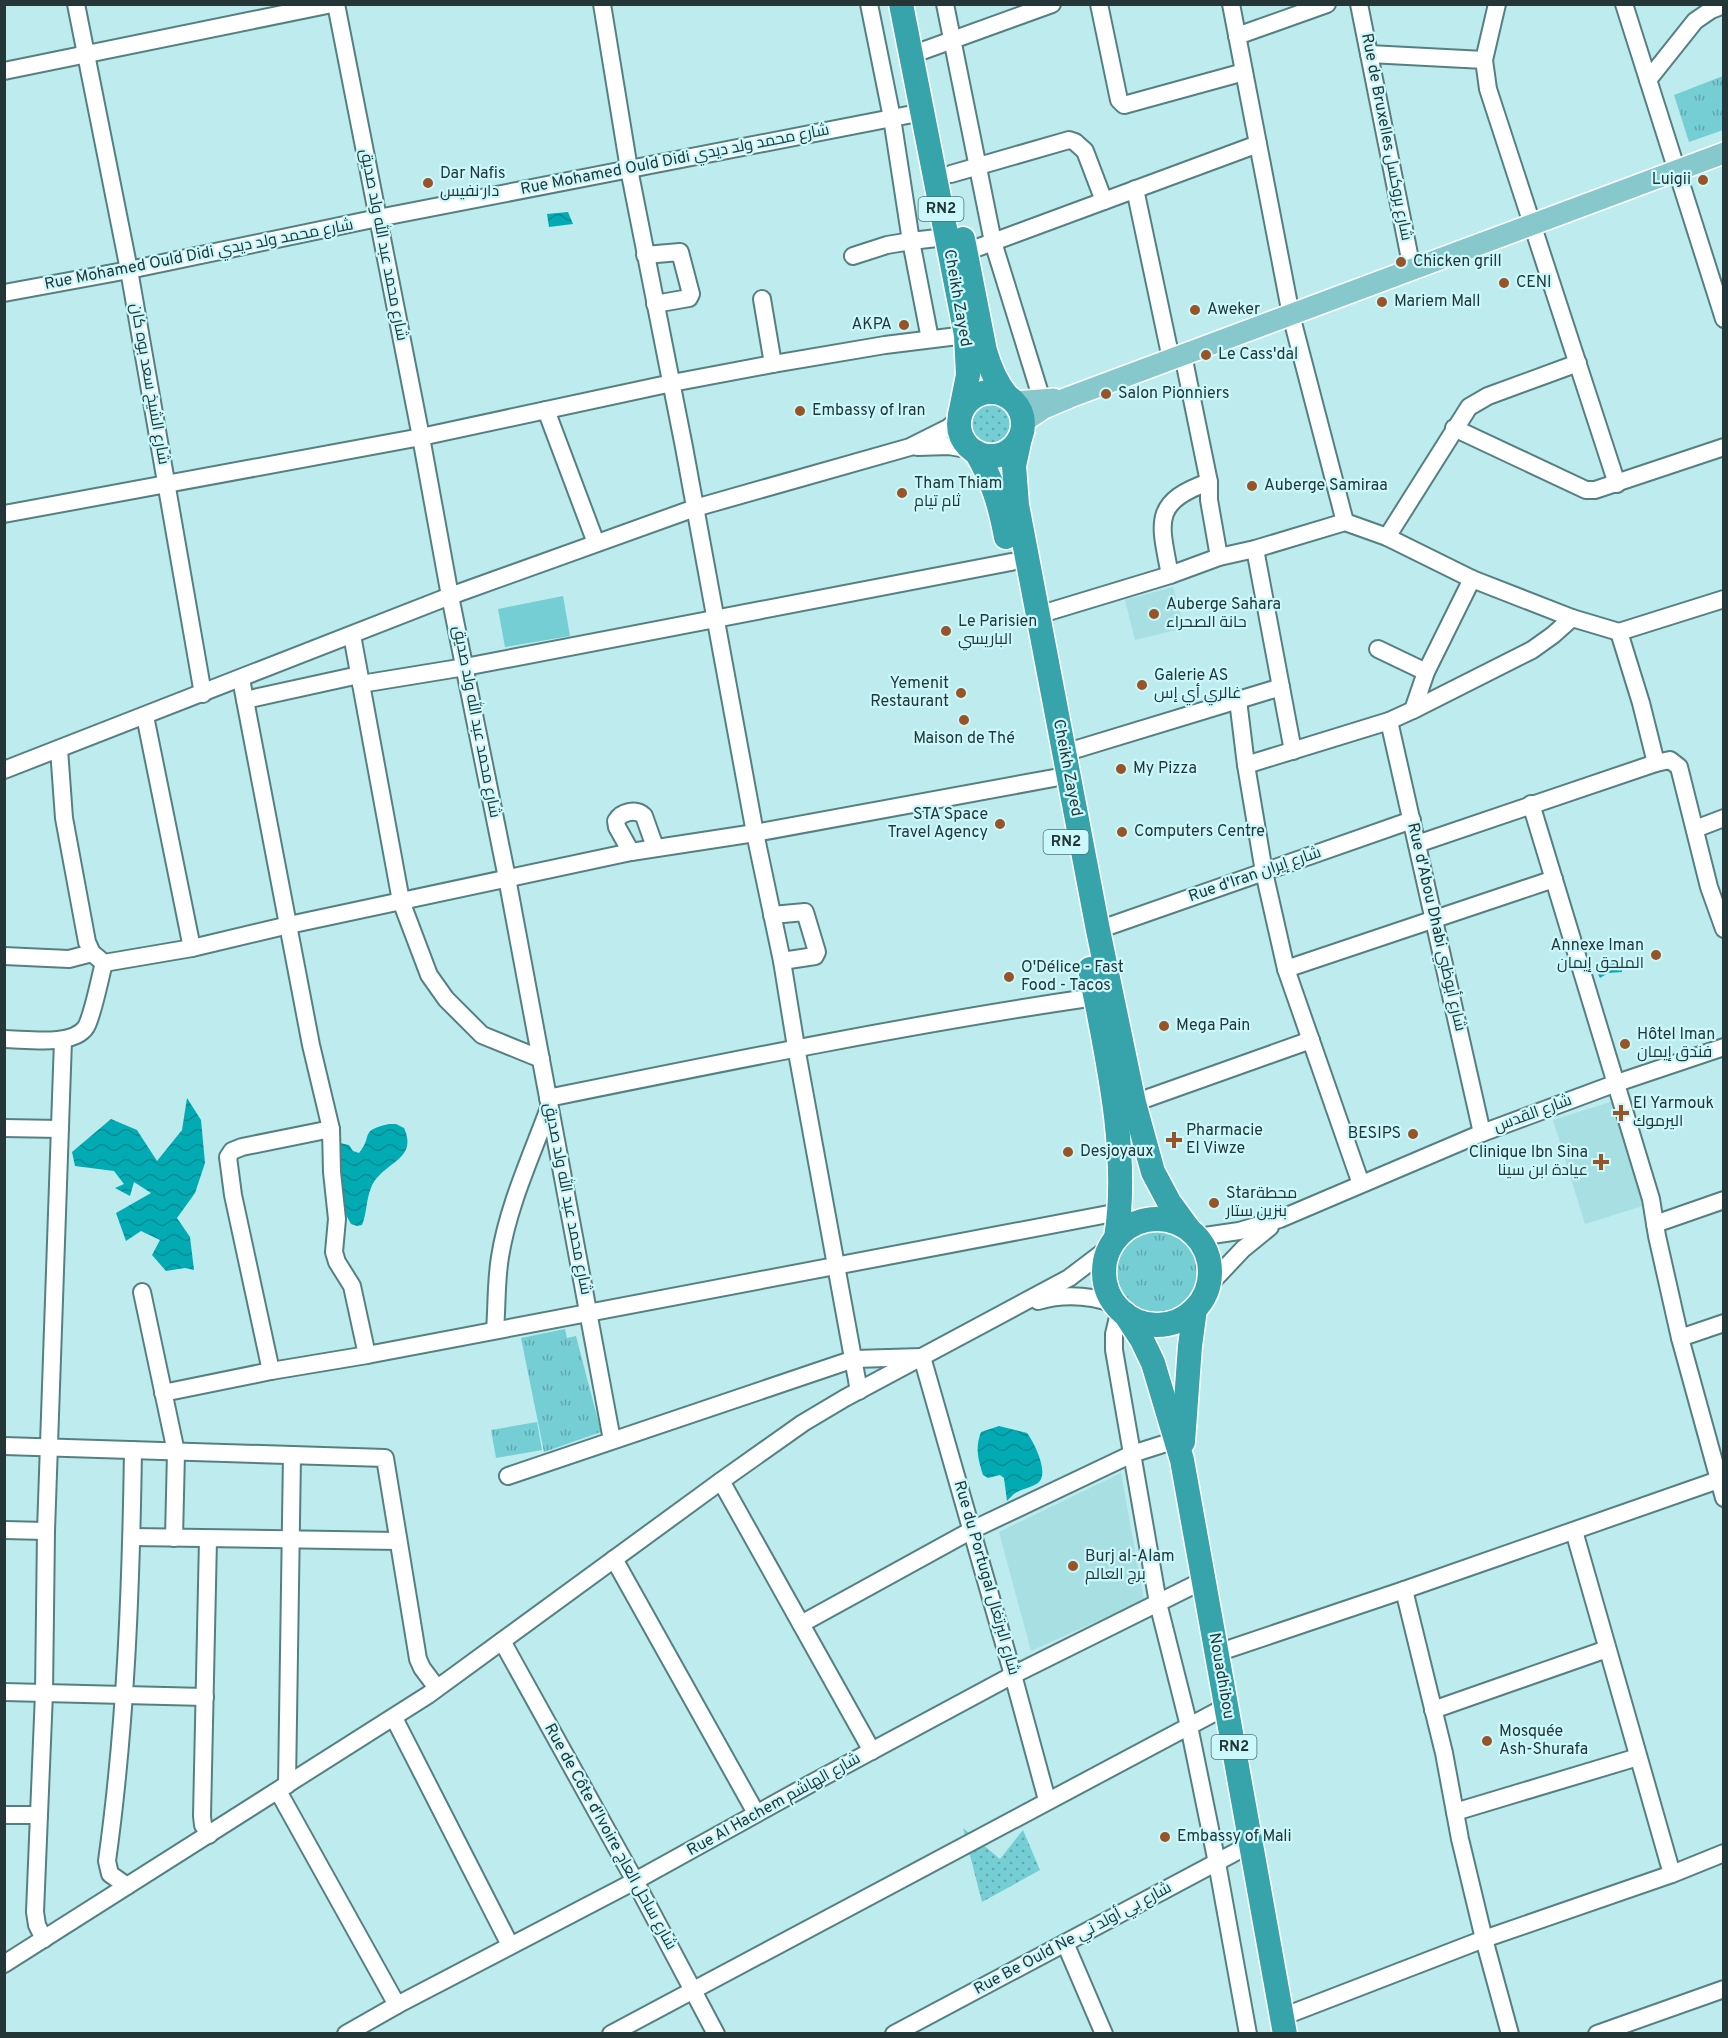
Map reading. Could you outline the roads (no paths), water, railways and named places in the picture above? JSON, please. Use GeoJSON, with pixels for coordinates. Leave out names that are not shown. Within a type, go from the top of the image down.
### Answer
{"type":"FeatureCollection","features":[{"type":"Feature","properties":{"kind":"highway","name":"Cheikh Zayed"},"geometry":{"type":"LineString","coordinates":[[901,4],[919,53],[951,174],[985,351],[999,386],[1016,415],[1015,487],[1098,930],[1134,1104],[1153,1172],[1168,1202],[1193,1233]]}},
{"type":"Feature","properties":{"kind":"highway","name":"Cheikh Zayed"},"geometry":{"type":"LineString","coordinates":[[918,4],[923,112],[966,334],[968,375],[960,417],[960,433],[990,475],[1001,509],[1054,778],[1112,1098],[1120,1161],[1119,1212],[1113,1242]]}},
{"type":"Feature","properties":{"kind":"highway"},"geometry":{"type":"LineString","coordinates":[[960,417],[964,406],[979,394],[998,393],[1016,415],[1015,445],[993,456],[974,451]]}},
{"type":"Feature","properties":{"kind":"highway"},"geometry":{"type":"LineString","coordinates":[[1150,1219],[1174,1221],[1193,1233],[1204,1245],[1210,1265],[1206,1294],[1195,1310],[1179,1320],[1148,1324],[1136,1320],[1120,1309],[1107,1290],[1104,1271],[1113,1242],[1135,1223],[1150,1219]]}},
{"type":"Feature","properties":{"kind":"highway","name":"Nouadhibou"},"geometry":{"type":"LineString","coordinates":[[1120,1309],[1142,1340],[1153,1363],[1179,1450],[1284,2025]]}},
{"type":"Feature","properties":{"kind":"highway","name":"Nouadhibou"},"geometry":{"type":"LineString","coordinates":[[1179,1450],[1195,1310]]}},
{"type":"Feature","properties":{"kind":"main road"},"geometry":{"type":"LineString","coordinates":[[1016,415],[1044,408],[1724,153]]}},
{"type":"Feature","properties":{"kind":"main road"},"geometry":{"type":"LineString","coordinates":[[1016,415],[1042,400],[1070,397]]}},
{"type":"Feature","properties":{"kind":"street","name":"شارع الشيخ سعد بوه كان"},"geometry":{"type":"LineString","coordinates":[[76,4],[129,270],[203,694]]}},
{"type":"Feature","properties":{"kind":"street"},"geometry":{"type":"LineString","coordinates":[[4,71],[334,4]]}},
{"type":"Feature","properties":{"kind":"street","name":"شارع محمد عبد الله ولد صديق"},"geometry":{"type":"LineString","coordinates":[[334,4],[507,878],[612,1440]]}},
{"type":"Feature","properties":{"kind":"street"},"geometry":{"type":"LineString","coordinates":[[602,4],[629,169],[672,384],[755,833],[782,961],[859,1391]]}},
{"type":"Feature","properties":{"kind":"street"},"geometry":{"type":"LineString","coordinates":[[869,4],[892,118],[911,241],[930,339]]}},
{"type":"Feature","properties":{"kind":"street"},"geometry":{"type":"LineString","coordinates":[[945,4],[993,242],[1042,400]]}},
{"type":"Feature","properties":{"kind":"street"},"geometry":{"type":"LineString","coordinates":[[919,53],[1052,4]]}},
{"type":"Feature","properties":{"kind":"street"},"geometry":{"type":"LineString","coordinates":[[1099,4],[1119,100],[1124,105],[1244,72]]}},
{"type":"Feature","properties":{"kind":"street"},"geometry":{"type":"LineString","coordinates":[[1231,4],[1291,315],[1345,522]]}},
{"type":"Feature","properties":{"kind":"street"},"geometry":{"type":"LineString","coordinates":[[1237,36],[1327,4]]}},
{"type":"Feature","properties":{"kind":"street","name":"Rue de Bruxelles شارع بروكسل"},"geometry":{"type":"LineString","coordinates":[[1359,4],[1412,269]]}},
{"type":"Feature","properties":{"kind":"street"},"geometry":{"type":"LineString","coordinates":[[1497,4],[1484,60],[1488,89],[1617,484]]}},
{"type":"Feature","properties":{"kind":"street"},"geometry":{"type":"LineString","coordinates":[[1624,4],[1724,319]]}},
{"type":"Feature","properties":{"kind":"street"},"geometry":{"type":"LineString","coordinates":[[1648,80],[1695,21],[1711,10],[1724,5]]}},
{"type":"Feature","properties":{"kind":"street"},"geometry":{"type":"LineString","coordinates":[[1369,54],[1484,60]]}},
{"type":"Feature","properties":{"kind":"street","name":"Rue Mohamed Ould Didi شارع محمد ولد ديدي"},"geometry":{"type":"LineString","coordinates":[[4,293],[923,112]]}},
{"type":"Feature","properties":{"kind":"street"},"geometry":{"type":"LineString","coordinates":[[951,174],[1069,140],[1085,151],[1104,201]]}},
{"type":"Feature","properties":{"kind":"street"},"geometry":{"type":"LineString","coordinates":[[966,252],[1258,144]]}},
{"type":"Feature","properties":{"kind":"street"},"geometry":{"type":"LineString","coordinates":[[1135,189],[1209,482],[1209,500],[1219,557]]}},
{"type":"Feature","properties":{"kind":"street"},"geometry":{"type":"LineString","coordinates":[[853,256],[887,245],[946,237]]}},
{"type":"Feature","properties":{"kind":"street"},"geometry":{"type":"LineString","coordinates":[[645,255],[680,252],[692,294],[689,298],[655,304]]}},
{"type":"Feature","properties":{"kind":"street"},"geometry":{"type":"LineString","coordinates":[[762,299],[773,364]]}},
{"type":"Feature","properties":{"kind":"street"},"geometry":{"type":"LineString","coordinates":[[4,514],[421,437],[773,364],[966,334]]}},
{"type":"Feature","properties":{"kind":"street"},"geometry":{"type":"LineString","coordinates":[[1386,537],[1469,407],[1488,396],[1578,363]]}},
{"type":"Feature","properties":{"kind":"street"},"geometry":{"type":"LineString","coordinates":[[546,410],[596,543]]}},
{"type":"Feature","properties":{"kind":"street"},"geometry":{"type":"LineString","coordinates":[[4,770],[450,596],[596,543],[695,508],[910,447],[948,428],[960,417]]}},
{"type":"Feature","properties":{"kind":"street"},"geometry":{"type":"LineString","coordinates":[[1454,428],[1586,490],[1617,484],[1724,447]]}},
{"type":"Feature","properties":{"kind":"street"},"geometry":{"type":"LineString","coordinates":[[910,447],[949,446],[974,451]]}},
{"type":"Feature","properties":{"kind":"street"},"geometry":{"type":"LineString","coordinates":[[1170,575],[1162,537],[1165,510],[1175,499],[1193,487],[1209,482]]}},
{"type":"Feature","properties":{"kind":"street"},"geometry":{"type":"LineString","coordinates":[[1038,615],[1170,575],[1219,557],[1255,549],[1345,522],[1386,537],[1472,579],[1572,618],[1619,632],[1724,600]]}},
{"type":"Feature","properties":{"kind":"street"},"geometry":{"type":"LineString","coordinates":[[1255,549],[1293,751]]}},
{"type":"Feature","properties":{"kind":"street"},"geometry":{"type":"LineString","coordinates":[[245,700],[360,680],[465,666],[1011,562]]}},
{"type":"Feature","properties":{"kind":"street"},"geometry":{"type":"LineString","coordinates":[[1413,710],[1426,672],[1472,579]]}},
{"type":"Feature","properties":{"kind":"street"},"geometry":{"type":"LineString","coordinates":[[1246,765],[1389,721],[1532,650],[1572,618]]}},
{"type":"Feature","properties":{"kind":"street"},"geometry":{"type":"LineString","coordinates":[[1619,632],[1641,703],[1656,763]]}},
{"type":"Feature","properties":{"kind":"street"},"geometry":{"type":"LineString","coordinates":[[352,635],[401,901],[429,975],[446,999],[482,1035],[541,1059]]}},
{"type":"Feature","properties":{"kind":"street"},"geometry":{"type":"LineString","coordinates":[[1378,649],[1426,672]]}},
{"type":"Feature","properties":{"kind":"street"},"geometry":{"type":"LineString","coordinates":[[241,679],[311,1045],[331,1129],[332,1172],[337,1218],[334,1252],[337,1262],[352,1286],[367,1354]]}},
{"type":"Feature","properties":{"kind":"street"},"geometry":{"type":"LineString","coordinates":[[1064,753],[1281,687]]}},
{"type":"Feature","properties":{"kind":"street"},"geometry":{"type":"LineString","coordinates":[[1238,700],[1246,765],[1264,872],[1286,969],[1361,1184]]}},
{"type":"Feature","properties":{"kind":"street"},"geometry":{"type":"LineString","coordinates":[[145,716],[192,948]]}},
{"type":"Feature","properties":{"kind":"street","name":"Rue d'Abou Dhabi شارع أبوظبي"},"geometry":{"type":"LineString","coordinates":[[1389,721],[1482,1133]]}},
{"type":"Feature","properties":{"kind":"street"},"geometry":{"type":"LineString","coordinates":[[4,1039],[63,1040],[79,1034],[87,1026],[98,958],[87,942],[64,818],[59,749]]}},
{"type":"Feature","properties":{"kind":"street"},"geometry":{"type":"LineString","coordinates":[[1417,844],[1531,804],[1670,760],[1679,767],[1710,887],[1724,929]]}},
{"type":"Feature","properties":{"kind":"street"},"geometry":{"type":"LineString","coordinates":[[4,956],[98,958],[192,948],[289,925],[656,847],[755,833],[1054,778]]}},
{"type":"Feature","properties":{"kind":"street"},"geometry":{"type":"LineString","coordinates":[[1531,804],[1595,1012],[1614,1084],[1651,1199],[1680,1338],[1721,1478],[1724,1498]]}},
{"type":"Feature","properties":{"kind":"street"},"geometry":{"type":"LineString","coordinates":[[631,852],[616,821],[619,816],[634,811],[644,816],[656,847]]}},
{"type":"Feature","properties":{"kind":"street"},"geometry":{"type":"LineString","coordinates":[[1695,829],[1724,818]]}},
{"type":"Feature","properties":{"kind":"street","name":"Rue d'Iran شارع إيران"},"geometry":{"type":"LineString","coordinates":[[1098,930],[1412,820]]}},
{"type":"Feature","properties":{"kind":"street"},"geometry":{"type":"LineString","coordinates":[[1286,969],[1554,879]]}},
{"type":"Feature","properties":{"kind":"street"},"geometry":{"type":"LineString","coordinates":[[772,915],[806,912],[817,952],[815,956],[782,961]]}},
{"type":"Feature","properties":{"kind":"street"},"geometry":{"type":"LineString","coordinates":[[495,1330],[500,1258],[506,1231],[516,1195],[549,1102],[796,1047],[958,1017],[1095,997]]}},
{"type":"Feature","properties":{"kind":"street"},"geometry":{"type":"LineString","coordinates":[[44,1939],[37,1925],[35,1912],[44,1693],[46,1531],[63,1040]]}},
{"type":"Feature","properties":{"kind":"street"},"geometry":{"type":"LineString","coordinates":[[1134,1104],[1311,1040]]}},
{"type":"Feature","properties":{"kind":"street","name":"شارع القدس"},"geometry":{"type":"LineString","coordinates":[[1280,1219],[1482,1133],[1614,1084],[1724,1047]]}},
{"type":"Feature","properties":{"kind":"street"},"geometry":{"type":"LineString","coordinates":[[4,1128],[60,1129]]}},
{"type":"Feature","properties":{"kind":"street"},"geometry":{"type":"LineString","coordinates":[[271,1371],[233,1195],[228,1157],[232,1151],[242,1147],[331,1129]]}},
{"type":"Feature","properties":{"kind":"street"},"geometry":{"type":"LineString","coordinates":[[1655,1224],[1724,1200]]}},
{"type":"Feature","properties":{"kind":"street"},"geometry":{"type":"LineString","coordinates":[[163,1393],[1119,1212]]}},
{"type":"Feature","properties":{"kind":"street"},"geometry":{"type":"LineString","coordinates":[[1193,1233],[1239,1231],[1280,1219]]}},
{"type":"Feature","properties":{"kind":"street"},"geometry":{"type":"LineString","coordinates":[[1209,1285],[1243,1249],[1280,1219]]}},
{"type":"Feature","properties":{"kind":"street"},"geometry":{"type":"LineString","coordinates":[[4,1964],[394,1718],[803,1424],[859,1391],[1069,1278],[1113,1242]]}},
{"type":"Feature","properties":{"kind":"street"},"geometry":{"type":"LineString","coordinates":[[142,1292],[176,1452],[174,1538]]}},
{"type":"Feature","properties":{"kind":"street"},"geometry":{"type":"LineString","coordinates":[[1011,1309],[1051,1297],[1077,1295],[1099,1298],[1120,1309],[1114,1334],[1114,1350],[1158,1603],[1189,1726],[1248,2034]]}},
{"type":"Feature","properties":{"kind":"street"},"geometry":{"type":"LineString","coordinates":[[1680,1338],[1724,1323]]}},
{"type":"Feature","properties":{"kind":"street"},"geometry":{"type":"LineString","coordinates":[[508,1476],[854,1359],[922,1357]]}},
{"type":"Feature","properties":{"kind":"street","name":"Rue du Portugal شارع البرتغال"},"geometry":{"type":"LineString","coordinates":[[922,1357],[1047,1800]]}},
{"type":"Feature","properties":{"kind":"street"},"geometry":{"type":"LineString","coordinates":[[4,1446],[385,1458],[418,1659],[437,1688]]}},
{"type":"Feature","properties":{"kind":"street"},"geometry":{"type":"LineString","coordinates":[[127,1886],[110,1874],[107,1861],[125,1695],[132,1537],[133,1450]]}},
{"type":"Feature","properties":{"kind":"street"},"geometry":{"type":"LineString","coordinates":[[801,1624],[972,1530],[1132,1454],[1179,1450]]}},
{"type":"Feature","properties":{"kind":"street"},"geometry":{"type":"LineString","coordinates":[[292,1455],[282,1788],[397,2005]]}},
{"type":"Feature","properties":{"kind":"street"},"geometry":{"type":"LineString","coordinates":[[1217,1653],[1574,1531],[1721,1478]]}},
{"type":"Feature","properties":{"kind":"street"},"geometry":{"type":"LineString","coordinates":[[721,1481],[872,1751]]}},
{"type":"Feature","properties":{"kind":"street"},"geometry":{"type":"LineString","coordinates":[[4,1530],[46,1531]]}},
{"type":"Feature","properties":{"kind":"street"},"geometry":{"type":"LineString","coordinates":[[1574,1531],[1672,1874]]}},
{"type":"Feature","properties":{"kind":"street"},"geometry":{"type":"LineString","coordinates":[[132,1537],[398,1541]]}},
{"type":"Feature","properties":{"kind":"street"},"geometry":{"type":"LineString","coordinates":[[208,1539],[202,1825],[209,1835]]}},
{"type":"Feature","properties":{"kind":"street"},"geometry":{"type":"LineString","coordinates":[[614,1559],[756,1813]]}},
{"type":"Feature","properties":{"kind":"street","name":"Rue Al Hachem شارع الهاشم"},"geometry":{"type":"LineString","coordinates":[[346,2034],[510,1945],[635,1881],[1013,1674],[1204,1580]]}},
{"type":"Feature","properties":{"kind":"street"},"geometry":{"type":"LineString","coordinates":[[1404,1590],[1484,1939],[1510,2034]]}},
{"type":"Feature","properties":{"kind":"street","name":"Rue de Côte d'Ivoire شارع ساحل العاج"},"geometry":{"type":"LineString","coordinates":[[502,1641],[635,1881],[716,2034]]}},
{"type":"Feature","properties":{"kind":"street"},"geometry":{"type":"LineString","coordinates":[[1433,1710],[1607,1649]]}},
{"type":"Feature","properties":{"kind":"street"},"geometry":{"type":"LineString","coordinates":[[4,1692],[205,1697]]}},
{"type":"Feature","properties":{"kind":"street"},"geometry":{"type":"LineString","coordinates":[[611,2034],[1227,1706]]}},
{"type":"Feature","properties":{"kind":"street"},"geometry":{"type":"LineString","coordinates":[[394,1718],[510,1945]]}},
{"type":"Feature","properties":{"kind":"street"},"geometry":{"type":"LineString","coordinates":[[1455,1812],[1638,1756]]}},
{"type":"Feature","properties":{"kind":"street"},"geometry":{"type":"LineString","coordinates":[[4,1815],[39,1815]]}},
{"type":"Feature","properties":{"kind":"street","name":"Rue Be Ould Ne شارع بي أولد ني"},"geometry":{"type":"LineString","coordinates":[[894,2034],[1251,1844]]}},
{"type":"Feature","properties":{"kind":"street"},"geometry":{"type":"LineString","coordinates":[[1284,2025],[1484,1939],[1672,1874],[1724,1853]]}},
{"type":"Feature","properties":{"kind":"street"},"geometry":{"type":"LineString","coordinates":[[1065,1943],[1104,2034]]}},
{"type":"Feature","properties":{"kind":"street"},"geometry":{"type":"LineString","coordinates":[[1597,2034],[1724,1989]]}},
{"type":"Feature","properties":{"kind":"water"},"geometry":{"type":"Polygon","coordinates":[[[568,212],[573,224],[549,227],[547,214],[568,212]]]}},
{"type":"Feature","properties":{"kind":"water"},"geometry":{"type":"Polygon","coordinates":[[[1619,961],[1622,965],[1622,972],[1608,973],[1600,978],[1596,970],[1599,966],[1619,961]]]}},
{"type":"Feature","properties":{"kind":"water"},"geometry":{"type":"Polygon","coordinates":[[[187,1098],[201,1120],[205,1163],[195,1193],[177,1218],[190,1237],[194,1270],[185,1268],[166,1271],[152,1255],[160,1240],[141,1231],[126,1241],[116,1213],[151,1193],[134,1182],[130,1196],[115,1188],[124,1184],[114,1171],[75,1166],[72,1152],[111,1119],[137,1130],[157,1161],[182,1130],[187,1098]]]}},
{"type":"Feature","properties":{"kind":"water"},"geometry":{"type":"Polygon","coordinates":[[[396,1124],[404,1128],[407,1148],[397,1161],[376,1179],[369,1193],[362,1225],[351,1224],[346,1215],[332,1159],[334,1146],[340,1143],[349,1145],[353,1151],[359,1153],[373,1129],[396,1124]]]}},
{"type":"Feature","properties":{"kind":"water"},"geometry":{"type":"Polygon","coordinates":[[[999,1426],[1027,1433],[1037,1450],[1042,1471],[1039,1482],[1016,1493],[1007,1501],[1004,1478],[1000,1475],[988,1478],[983,1475],[978,1454],[981,1432],[999,1426]]]}},
{"type":"Feature","properties":{"kind":"place","name":"Luigii"},"geometry":{"type":"Point","coordinates":[1703,180]}},
{"type":"Feature","properties":{"kind":"place","name":"Dar Nafis دار نفيس"},"geometry":{"type":"Point","coordinates":[428,183]}},
{"type":"Feature","properties":{"kind":"place","name":"Chicken grill"},"geometry":{"type":"Point","coordinates":[1401,262]}},
{"type":"Feature","properties":{"kind":"place","name":"CENI"},"geometry":{"type":"Point","coordinates":[1504,283]}},
{"type":"Feature","properties":{"kind":"place","name":"Mariem Mall"},"geometry":{"type":"Point","coordinates":[1382,302]}},
{"type":"Feature","properties":{"kind":"place","name":"Aweker"},"geometry":{"type":"Point","coordinates":[1195,310]}},
{"type":"Feature","properties":{"kind":"place","name":"AKPA"},"geometry":{"type":"Point","coordinates":[904,325]}},
{"type":"Feature","properties":{"kind":"place","name":"Le Cass'dal"},"geometry":{"type":"Point","coordinates":[1206,355]}},
{"type":"Feature","properties":{"kind":"place","name":"Salon Pionniers"},"geometry":{"type":"Point","coordinates":[1106,394]}},
{"type":"Feature","properties":{"kind":"place","name":"Embassy of Iran"},"geometry":{"type":"Point","coordinates":[800,411]}},
{"type":"Feature","properties":{"kind":"place","name":"Auberge Samiraa"},"geometry":{"type":"Point","coordinates":[1252,486]}},
{"type":"Feature","properties":{"kind":"place","name":"Tham Thiam ثام تيام"},"geometry":{"type":"Point","coordinates":[902,493]}},
{"type":"Feature","properties":{"kind":"place","name":"Auberge Sahara حانة الصحراء"},"geometry":{"type":"Point","coordinates":[1154,614]}},
{"type":"Feature","properties":{"kind":"place","name":"Le Parisien الباريسي"},"geometry":{"type":"Point","coordinates":[946,631]}},
{"type":"Feature","properties":{"kind":"place","name":"Galerie AS غالري أي إس"},"geometry":{"type":"Point","coordinates":[1142,685]}},
{"type":"Feature","properties":{"kind":"place","name":"Yemenit Restaurant"},"geometry":{"type":"Point","coordinates":[961,693]}},
{"type":"Feature","properties":{"kind":"place","name":"Maison de Thé"},"geometry":{"type":"Point","coordinates":[964,720]}},
{"type":"Feature","properties":{"kind":"place","name":"My Pizza"},"geometry":{"type":"Point","coordinates":[1121,769]}},
{"type":"Feature","properties":{"kind":"place","name":"STA Space Travel Agency"},"geometry":{"type":"Point","coordinates":[1000,824]}},
{"type":"Feature","properties":{"kind":"place","name":"Computers Centre"},"geometry":{"type":"Point","coordinates":[1122,832]}},
{"type":"Feature","properties":{"kind":"place","name":"Annexe Iman الملحق إيمان"},"geometry":{"type":"Point","coordinates":[1656,955]}},
{"type":"Feature","properties":{"kind":"place","name":"O'Délice - Fast Food - Tacos"},"geometry":{"type":"Point","coordinates":[1009,977]}},
{"type":"Feature","properties":{"kind":"place","name":"Mega Pain"},"geometry":{"type":"Point","coordinates":[1164,1026]}},
{"type":"Feature","properties":{"kind":"place","name":"Hôtel Iman فندق إيمان"},"geometry":{"type":"Point","coordinates":[1625,1044]}},
{"type":"Feature","properties":{"kind":"place","name":"El Yarmouk اليرموك"},"geometry":{"type":"Point","coordinates":[1621,1113]}},
{"type":"Feature","properties":{"kind":"place","name":"BESIPS"},"geometry":{"type":"Point","coordinates":[1413,1134]}},
{"type":"Feature","properties":{"kind":"place","name":"Pharmacie El Viwze"},"geometry":{"type":"Point","coordinates":[1174,1140]}},
{"type":"Feature","properties":{"kind":"place","name":"Desjoyaux"},"geometry":{"type":"Point","coordinates":[1068,1152]}},
{"type":"Feature","properties":{"kind":"place","name":"Clinique Ibn Sina عيادة ابن سينا"},"geometry":{"type":"Point","coordinates":[1601,1162]}},
{"type":"Feature","properties":{"kind":"place","name":"Starمحطة بنزين ستار"},"geometry":{"type":"Point","coordinates":[1214,1203]}},
{"type":"Feature","properties":{"kind":"place","name":"Burj al-Alam برج العالم"},"geometry":{"type":"Point","coordinates":[1073,1566]}},
{"type":"Feature","properties":{"kind":"place","name":"Mosquée Ash-Shurafa"},"geometry":{"type":"Point","coordinates":[1487,1741]}},
{"type":"Feature","properties":{"kind":"place","name":"Embassy of Mali"},"geometry":{"type":"Point","coordinates":[1165,1837]}}]}
